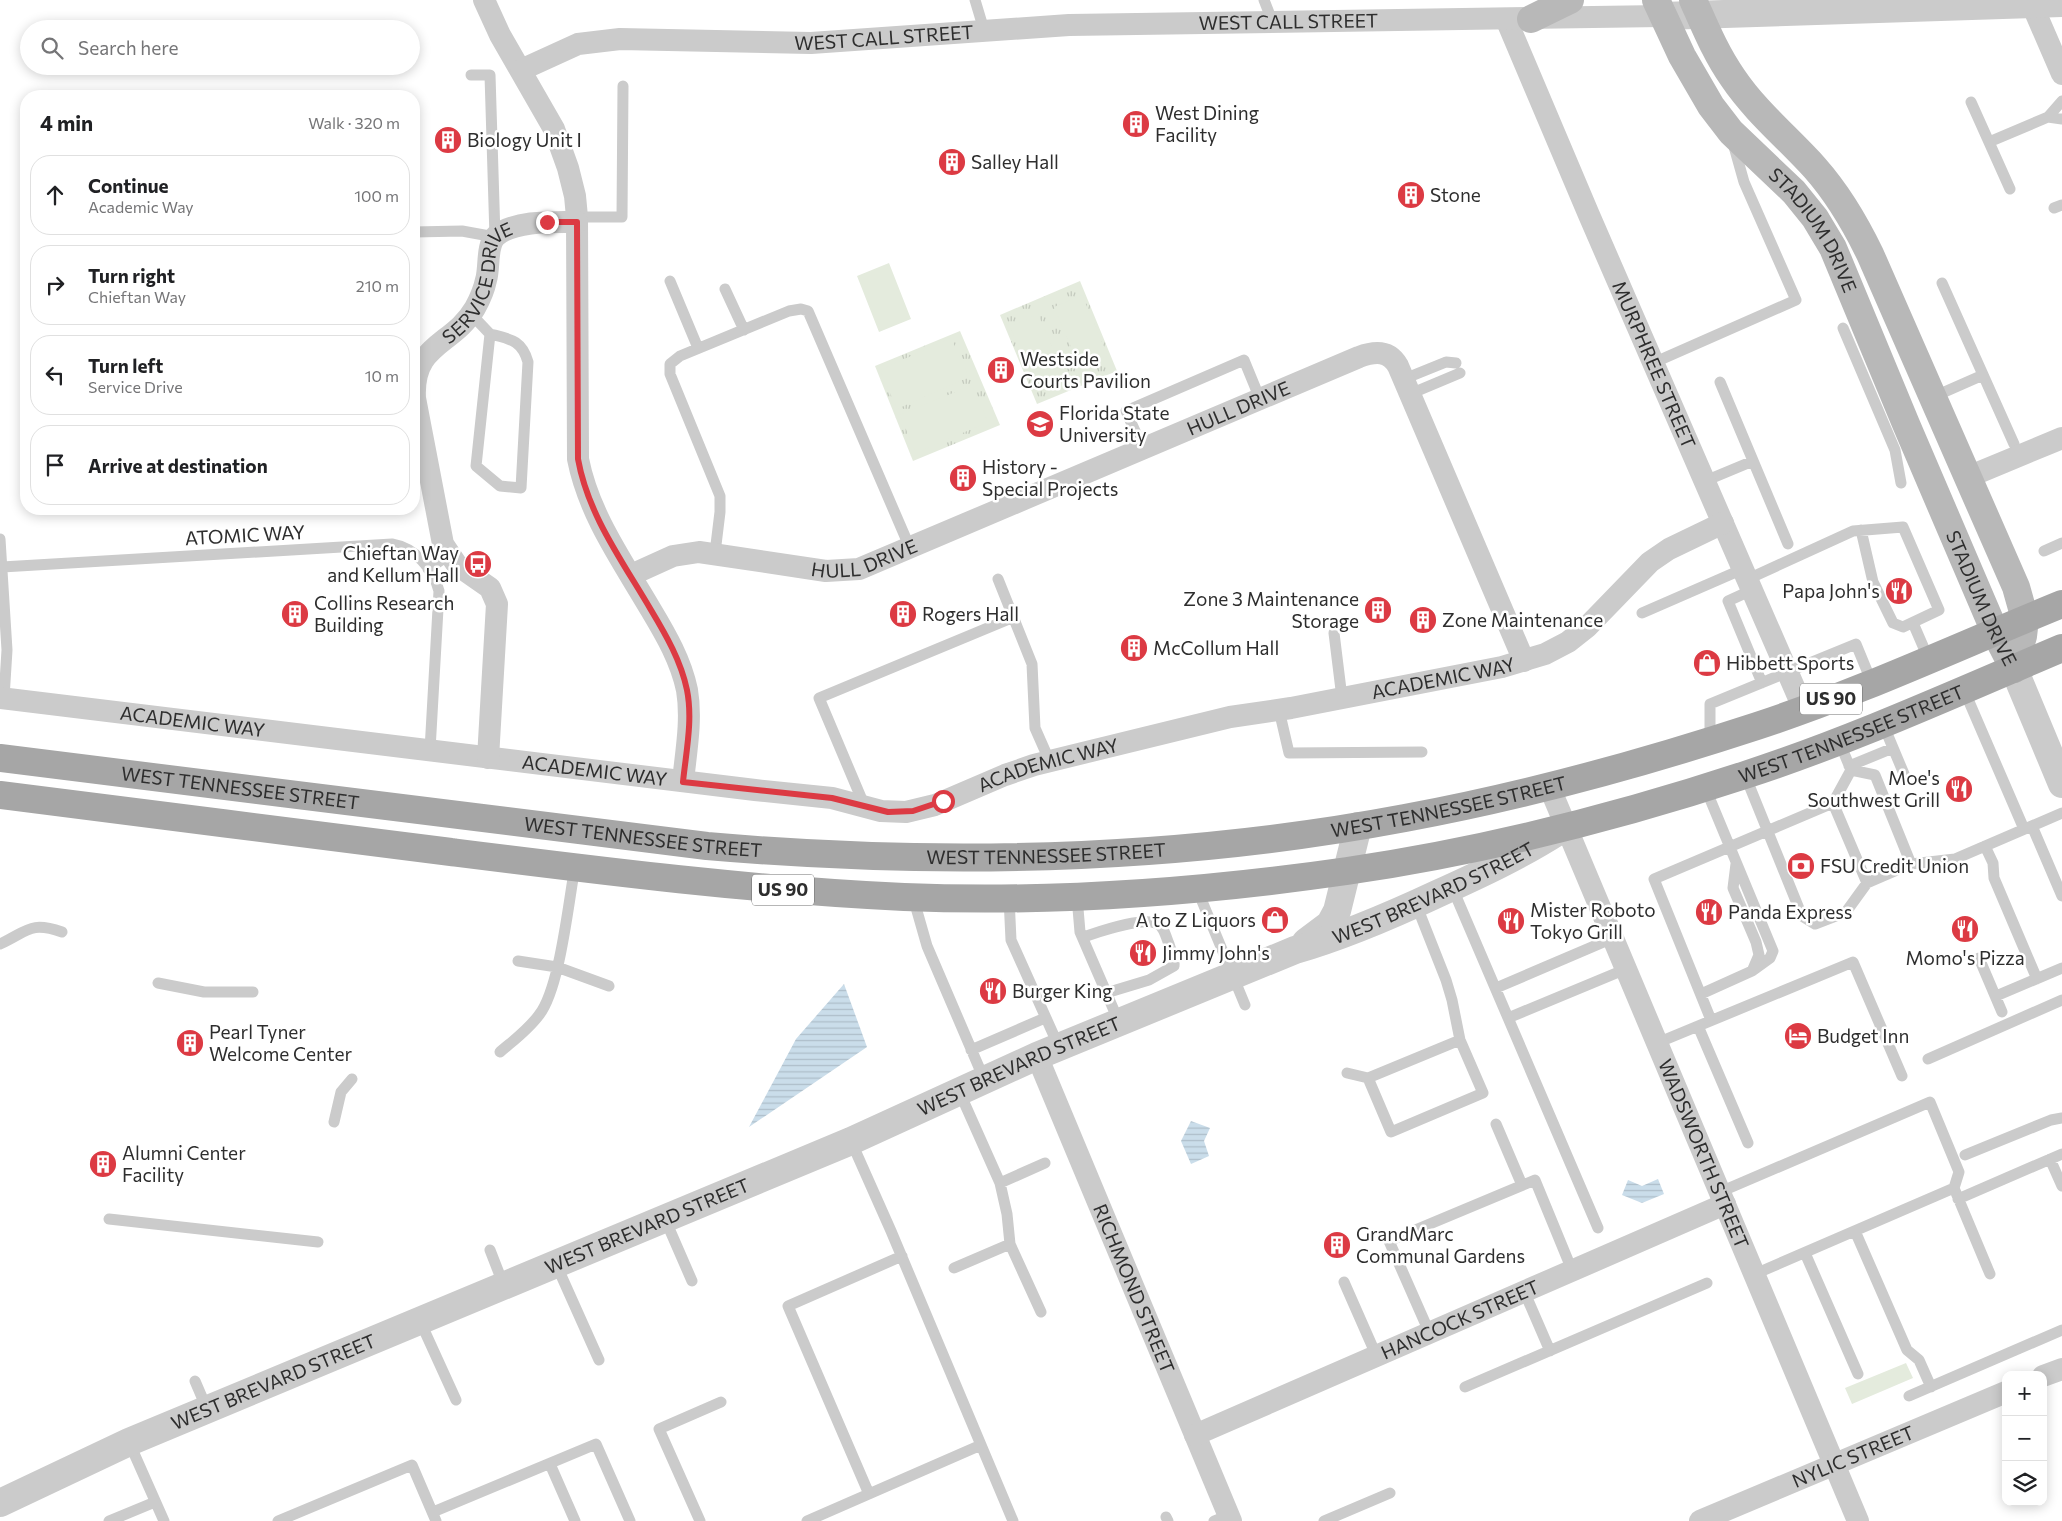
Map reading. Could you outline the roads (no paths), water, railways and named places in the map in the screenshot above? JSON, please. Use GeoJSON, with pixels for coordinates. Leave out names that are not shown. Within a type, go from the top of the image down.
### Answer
{"type":"FeatureCollection","features":[{"type":"Feature","properties":{"kind":"main road"},"geometry":{"type":"LineString","coordinates":[[1519,19],[1570,0]]}},
{"type":"Feature","properties":{"kind":"main road","name":"STADIUM DRIVE"},"geometry":{"type":"LineString","coordinates":[[1659,8],[1692,77],[1711,106],[1731,132],[1794,192],[1815,218],[1834,248],[1896,428],[2014,669]]}},
{"type":"Feature","properties":{"kind":"main road","name":"STADIUM DRIVE"},"geometry":{"type":"LineString","coordinates":[[1696,8],[1718,55],[1733,78],[1769,123],[1815,169],[1837,196],[1870,254],[2016,588],[2025,619],[2023,636],[2014,669]]}},
{"type":"Feature","properties":{"kind":"main road","name":"WEST TENNESSEE STREET"},"geometry":{"type":"LineString","coordinates":[[0,758],[697,844],[806,853],[1007,856],[1097,853],[1203,846],[1358,826],[1505,798],[1710,741],[1804,710],[1872,684],[2062,604]]}},
{"type":"Feature","properties":{"kind":"main road","name":"WEST TENNESSEE STREET"},"geometry":{"type":"LineString","coordinates":[[0,795],[722,885],[913,897],[1009,898],[1197,889],[1348,871],[1453,852],[1566,826],[1745,775],[1839,741],[1888,736],[1964,690],[2062,650]]}},
{"type":"Feature","properties":{"kind":"street"},"geometry":{"type":"LineString","coordinates":[[484,0],[497,29],[544,109],[562,149],[573,189],[577,220],[578,459],[584,487],[595,513],[670,642],[684,680],[689,715],[683,782]]}},
{"type":"Feature","properties":{"kind":"street"},"geometry":{"type":"LineString","coordinates":[[2031,2],[2062,74]]}},
{"type":"Feature","properties":{"kind":"street","name":"WEST CALL STREET"},"geometry":{"type":"LineString","coordinates":[[521,70],[570,47],[596,41],[646,39],[811,43],[1069,25],[1519,19],[1659,8],[2031,2],[2062,4]]}},
{"type":"Feature","properties":{"kind":"street","name":"MURPHREE STREET"},"geometry":{"type":"LineString","coordinates":[[1519,19],[1653,363],[1804,710]]}},
{"type":"Feature","properties":{"kind":"street","name":"SERVICE DRIVE"},"geometry":{"type":"LineString","coordinates":[[420,364],[471,314],[485,285],[491,246],[496,236],[512,228],[534,223],[577,220]]}},
{"type":"Feature","properties":{"kind":"street","name":"HULL DRIVE"},"geometry":{"type":"LineString","coordinates":[[631,575],[654,563],[679,554],[698,552],[816,569],[844,571],[867,567],[1359,357],[1378,352],[1387,354],[1394,360],[1407,387],[1524,661]]}},
{"type":"Feature","properties":{"kind":"street","name":"SERVICE DRIVE"},"geometry":{"type":"LineString","coordinates":[[420,426],[443,544],[449,555],[462,569],[490,588],[497,604],[488,758]]}},
{"type":"Feature","properties":{"kind":"street"},"geometry":{"type":"LineString","coordinates":[[1968,477],[2062,438]]}},
{"type":"Feature","properties":{"kind":"street","name":"ACADEMIC WAY"},"geometry":{"type":"LineString","coordinates":[[2,698],[683,782],[832,798],[865,807],[894,812],[920,809],[1005,775],[1050,762],[1230,717],[1342,698],[1524,661],[1546,654],[1568,642],[1586,627],[1632,578],[1657,557],[1691,537],[1723,523]]}},
{"type":"Feature","properties":{"kind":"street"},"geometry":{"type":"LineString","coordinates":[[2014,669],[2061,780]]}},
{"type":"Feature","properties":{"kind":"street","name":"WADSWORTH STREET"},"geometry":{"type":"LineString","coordinates":[[1549,786],[1858,1521]]}},
{"type":"Feature","properties":{"kind":"street","name":"WEST BREVARD STREET"},"geometry":{"type":"LineString","coordinates":[[1295,950],[1330,924],[1338,911],[1358,826]]}},
{"type":"Feature","properties":{"kind":"street","name":"WEST BREVARD STREET"},"geometry":{"type":"LineString","coordinates":[[0,1502],[129,1442],[851,1141],[984,1079],[1119,1022],[1295,950],[1338,937],[1385,918],[1505,863],[1566,826]]}},
{"type":"Feature","properties":{"kind":"street"},"geometry":{"type":"LineString","coordinates":[[1348,871],[1362,904],[1372,912],[1385,918]]}},
{"type":"Feature","properties":{"kind":"street","name":"RICHMOND STREET"},"geometry":{"type":"LineString","coordinates":[[1048,1052],[1195,1435],[1225,1519]]}},
{"type":"Feature","properties":{"kind":"street","name":"HANCOCK STREET"},"geometry":{"type":"LineString","coordinates":[[1195,1435],[1524,1292],[1722,1198]]}},
{"type":"Feature","properties":{"kind":"street"},"geometry":{"type":"LineString","coordinates":[[2047,1374],[2062,1368]]}},
{"type":"Feature","properties":{"kind":"street","name":"NYLIC STREET"},"geometry":{"type":"LineString","coordinates":[[1700,1521],[2002,1394]]}},
{"type":"Feature","properties":{"kind":"lane"},"geometry":{"type":"LineString","coordinates":[[976,0],[984,30]]}},
{"type":"Feature","properties":{"kind":"lane"},"geometry":{"type":"LineString","coordinates":[[1264,0],[1273,23]]}},
{"type":"Feature","properties":{"kind":"lane"},"geometry":{"type":"LineString","coordinates":[[420,232],[462,231],[496,236],[490,75],[471,75]]}},
{"type":"Feature","properties":{"kind":"lane"},"geometry":{"type":"LineString","coordinates":[[577,220],[622,217],[622,86]]}},
{"type":"Feature","properties":{"kind":"lane"},"geometry":{"type":"LineString","coordinates":[[1989,142],[2048,117],[2062,100]]}},
{"type":"Feature","properties":{"kind":"lane"},"geometry":{"type":"LineString","coordinates":[[1971,102],[2010,189]]}},
{"type":"Feature","properties":{"kind":"lane"},"geometry":{"type":"LineString","coordinates":[[2048,117],[2062,119]]}},
{"type":"Feature","properties":{"kind":"lane"},"geometry":{"type":"LineString","coordinates":[[1653,363],[1796,300],[1744,182],[1731,132]]}},
{"type":"Feature","properties":{"kind":"lane"},"geometry":{"type":"LineString","coordinates":[[670,281],[698,348]]}},
{"type":"Feature","properties":{"kind":"lane"},"geometry":{"type":"LineString","coordinates":[[1942,283],[2014,444]]}},
{"type":"Feature","properties":{"kind":"lane"},"geometry":{"type":"LineString","coordinates":[[725,289],[744,330]]}},
{"type":"Feature","properties":{"kind":"lane"},"geometry":{"type":"LineString","coordinates":[[715,553],[720,496],[669,368],[674,359],[698,348],[789,311],[801,309],[808,312],[910,548]]}},
{"type":"Feature","properties":{"kind":"lane"},"geometry":{"type":"LineString","coordinates":[[471,314],[490,334],[519,344],[528,362],[521,488],[500,486],[476,466],[490,334]]}},
{"type":"Feature","properties":{"kind":"lane"},"geometry":{"type":"LineString","coordinates":[[1843,328],[1896,428],[1895,450],[1901,483]]}},
{"type":"Feature","properties":{"kind":"lane"},"geometry":{"type":"LineString","coordinates":[[1143,449],[1126,411],[1244,360],[1260,399]]}},
{"type":"Feature","properties":{"kind":"lane"},"geometry":{"type":"LineString","coordinates":[[1446,362],[1458,368],[1407,387],[1446,362]]}},
{"type":"Feature","properties":{"kind":"lane"},"geometry":{"type":"LineString","coordinates":[[1933,397],[1983,375]]}},
{"type":"Feature","properties":{"kind":"lane"},"geometry":{"type":"LineString","coordinates":[[1720,382],[1788,544]]}},
{"type":"Feature","properties":{"kind":"lane"},"geometry":{"type":"LineString","coordinates":[[1705,481],[1753,461]]}},
{"type":"Feature","properties":{"kind":"lane"},"geometry":{"type":"LineString","coordinates":[[1642,613],[1748,579],[1853,531],[1861,530],[1903,527],[1939,610],[1903,627],[1893,623],[1874,582],[1861,530]]}},
{"type":"Feature","properties":{"kind":"lane"},"geometry":{"type":"LineString","coordinates":[[0,539],[7,650],[2,698]]}},
{"type":"Feature","properties":{"kind":"lane","name":"ATOMIC WAY"},"geometry":{"type":"LineString","coordinates":[[2,567],[392,544],[405,546],[428,568],[436,582],[439,599],[430,750]]}},
{"type":"Feature","properties":{"kind":"lane"},"geometry":{"type":"LineString","coordinates":[[2044,552],[2062,544]]}},
{"type":"Feature","properties":{"kind":"lane"},"geometry":{"type":"LineString","coordinates":[[428,568],[449,555]]}},
{"type":"Feature","properties":{"kind":"lane"},"geometry":{"type":"LineString","coordinates":[[998,579],[1032,664],[1035,728],[1050,762]]}},
{"type":"Feature","properties":{"kind":"lane"},"geometry":{"type":"LineString","coordinates":[[1748,579],[1728,601],[1762,683]]}},
{"type":"Feature","properties":{"kind":"lane"},"geometry":{"type":"LineString","coordinates":[[865,807],[819,698],[1014,617]]}},
{"type":"Feature","properties":{"kind":"lane"},"geometry":{"type":"LineString","coordinates":[[1913,623],[1929,660]]}},
{"type":"Feature","properties":{"kind":"lane"},"geometry":{"type":"LineString","coordinates":[[1334,633],[1342,698]]}},
{"type":"Feature","properties":{"kind":"lane"},"geometry":{"type":"LineString","coordinates":[[1710,741],[1710,704],[1856,644],[1872,684]]}},
{"type":"Feature","properties":{"kind":"lane"},"geometry":{"type":"LineString","coordinates":[[1964,690],[2062,896]]}},
{"type":"Feature","properties":{"kind":"lane"},"geometry":{"type":"LineString","coordinates":[[1279,710],[1290,753],[1422,752]]}},
{"type":"Feature","properties":{"kind":"lane"},"geometry":{"type":"LineString","coordinates":[[1711,1020],[1654,879],[1834,802],[1850,768],[1888,736],[1904,774]]}},
{"type":"Feature","properties":{"kind":"lane"},"geometry":{"type":"LineString","coordinates":[[1839,741],[1850,768]]}},
{"type":"Feature","properties":{"kind":"lane"},"geometry":{"type":"LineString","coordinates":[[1850,768],[1875,775],[1911,864]]}},
{"type":"Feature","properties":{"kind":"lane"},"geometry":{"type":"LineString","coordinates":[[1745,775],[1802,916],[1815,924],[1846,912],[1867,883],[1911,864],[1955,859],[2062,812]]}},
{"type":"Feature","properties":{"kind":"lane"},"geometry":{"type":"LineString","coordinates":[[1700,994],[1752,970],[1759,955],[1756,942],[1733,888],[1736,863],[1705,787]]}},
{"type":"Feature","properties":{"kind":"lane"},"geometry":{"type":"LineString","coordinates":[[1834,802],[1867,883]]}},
{"type":"Feature","properties":{"kind":"lane"},"geometry":{"type":"LineString","coordinates":[[1985,846],[1992,863],[1994,878],[2037,979]]}},
{"type":"Feature","properties":{"kind":"lane"},"geometry":{"type":"LineString","coordinates":[[500,1052],[524,1033],[540,1014],[550,993],[557,967],[575,867]]}},
{"type":"Feature","properties":{"kind":"lane"},"geometry":{"type":"LineString","coordinates":[[1452,887],[1598,1228]]}},
{"type":"Feature","properties":{"kind":"lane"},"geometry":{"type":"LineString","coordinates":[[1197,889],[1245,1005]]}},
{"type":"Feature","properties":{"kind":"lane"},"geometry":{"type":"LineString","coordinates":[[1077,896],[1080,932],[1119,1022]]}},
{"type":"Feature","properties":{"kind":"lane"},"geometry":{"type":"LineString","coordinates":[[913,897],[927,946],[984,1079]]}},
{"type":"Feature","properties":{"kind":"lane"},"geometry":{"type":"LineString","coordinates":[[1009,898],[1011,940],[1045,1018],[1048,1052]]}},
{"type":"Feature","properties":{"kind":"lane"},"geometry":{"type":"LineString","coordinates":[[1368,1078],[1391,1132],[1483,1093],[1460,1040],[1446,980],[1416,904]]}},
{"type":"Feature","properties":{"kind":"lane"},"geometry":{"type":"LineString","coordinates":[[1083,937],[1126,924],[1152,922],[1160,924],[1164,929],[1174,960],[1174,966],[1149,980],[1106,993]]}},
{"type":"Feature","properties":{"kind":"lane"},"geometry":{"type":"LineString","coordinates":[[0,944],[31,928],[44,926],[62,932]]}},
{"type":"Feature","properties":{"kind":"lane"},"geometry":{"type":"LineString","coordinates":[[1496,988],[1613,938]]}},
{"type":"Feature","properties":{"kind":"lane"},"geometry":{"type":"LineString","coordinates":[[1979,958],[2002,1012]]}},
{"type":"Feature","properties":{"kind":"lane"},"geometry":{"type":"LineString","coordinates":[[518,961],[557,967],[609,986]]}},
{"type":"Feature","properties":{"kind":"lane"},"geometry":{"type":"LineString","coordinates":[[1657,1042],[1853,962],[1902,1076]]}},
{"type":"Feature","properties":{"kind":"lane"},"geometry":{"type":"LineString","coordinates":[[1508,1018],[1626,968]]}},
{"type":"Feature","properties":{"kind":"lane"},"geometry":{"type":"LineString","coordinates":[[1996,996],[2062,968]]}},
{"type":"Feature","properties":{"kind":"lane"},"geometry":{"type":"LineString","coordinates":[[158,983],[204,992],[253,992]]}},
{"type":"Feature","properties":{"kind":"lane"},"geometry":{"type":"LineString","coordinates":[[1928,1059],[2062,1000]]}},
{"type":"Feature","properties":{"kind":"lane"},"geometry":{"type":"LineString","coordinates":[[971,1050],[1045,1018]]}},
{"type":"Feature","properties":{"kind":"lane"},"geometry":{"type":"LineString","coordinates":[[1698,1026],[1748,1143]]}},
{"type":"Feature","properties":{"kind":"lane"},"geometry":{"type":"LineString","coordinates":[[1347,1073],[1368,1078],[1460,1040]]}},
{"type":"Feature","properties":{"kind":"lane"},"geometry":{"type":"LineString","coordinates":[[334,1122],[341,1092],[352,1079]]}},
{"type":"Feature","properties":{"kind":"lane"},"geometry":{"type":"LineString","coordinates":[[959,1091],[1000,1183],[1007,1214],[1010,1244],[1041,1312]]}},
{"type":"Feature","properties":{"kind":"lane"},"geometry":{"type":"LineString","coordinates":[[1722,1198],[1930,1102],[1959,1172],[1956,1193],[1990,1274]]}},
{"type":"Feature","properties":{"kind":"lane"},"geometry":{"type":"LineString","coordinates":[[1965,1155],[2050,1120],[2062,1118]]}},
{"type":"Feature","properties":{"kind":"lane"},"geometry":{"type":"LineString","coordinates":[[1496,1124],[1522,1185]]}},
{"type":"Feature","properties":{"kind":"lane"},"geometry":{"type":"LineString","coordinates":[[851,1141],[902,1256],[1014,1521]]}},
{"type":"Feature","properties":{"kind":"lane"},"geometry":{"type":"LineString","coordinates":[[1755,1274],[1854,1231],[2062,1154]]}},
{"type":"Feature","properties":{"kind":"lane"},"geometry":{"type":"LineString","coordinates":[[2050,1159],[2062,1186]]}},
{"type":"Feature","properties":{"kind":"lane"},"geometry":{"type":"LineString","coordinates":[[1000,1183],[1045,1163]]}},
{"type":"Feature","properties":{"kind":"lane"},"geometry":{"type":"LineString","coordinates":[[1430,1334],[1389,1241],[1535,1180],[1572,1270]]}},
{"type":"Feature","properties":{"kind":"lane"},"geometry":{"type":"LineString","coordinates":[[109,1219],[318,1242]]}},
{"type":"Feature","properties":{"kind":"lane"},"geometry":{"type":"LineString","coordinates":[[665,1219],[692,1281]]}},
{"type":"Feature","properties":{"kind":"lane"},"geometry":{"type":"LineString","coordinates":[[1854,1231],[1907,1350],[1918,1360],[1930,1387]]}},
{"type":"Feature","properties":{"kind":"lane"},"geometry":{"type":"LineString","coordinates":[[954,1268],[1010,1244]]}},
{"type":"Feature","properties":{"kind":"lane"},"geometry":{"type":"LineString","coordinates":[[490,1250],[504,1286]]}},
{"type":"Feature","properties":{"kind":"lane"},"geometry":{"type":"LineString","coordinates":[[1805,1253],[1858,1374]]}},
{"type":"Feature","properties":{"kind":"lane"},"geometry":{"type":"LineString","coordinates":[[869,1494],[788,1306],[902,1256]]}},
{"type":"Feature","properties":{"kind":"lane"},"geometry":{"type":"LineString","coordinates":[[556,1264],[599,1360]]}},
{"type":"Feature","properties":{"kind":"lane"},"geometry":{"type":"LineString","coordinates":[[1344,1282],[1377,1357]]}},
{"type":"Feature","properties":{"kind":"lane"},"geometry":{"type":"LineString","coordinates":[[1465,1387],[1707,1283]]}},
{"type":"Feature","properties":{"kind":"lane"},"geometry":{"type":"LineString","coordinates":[[1524,1292],[1550,1350]]}},
{"type":"Feature","properties":{"kind":"lane"},"geometry":{"type":"LineString","coordinates":[[420,1321],[456,1400]]}},
{"type":"Feature","properties":{"kind":"lane"},"geometry":{"type":"LineString","coordinates":[[1909,1396],[2062,1330]]}},
{"type":"Feature","properties":{"kind":"lane"},"geometry":{"type":"LineString","coordinates":[[195,1380],[207,1409]]}},
{"type":"Feature","properties":{"kind":"lane"},"geometry":{"type":"LineString","coordinates":[[700,1521],[659,1429],[721,1402]]}},
{"type":"Feature","properties":{"kind":"lane"},"geometry":{"type":"LineString","coordinates":[[129,1442],[164,1521]]}},
{"type":"Feature","properties":{"kind":"lane"},"geometry":{"type":"LineString","coordinates":[[278,1521],[300,1517],[412,1465],[434,1517],[596,1444],[630,1521]]}},
{"type":"Feature","properties":{"kind":"lane"},"geometry":{"type":"LineString","coordinates":[[807,1521],[981,1445]]}},
{"type":"Feature","properties":{"kind":"lane"},"geometry":{"type":"LineString","coordinates":[[550,1464],[575,1521]]}},
{"type":"Feature","properties":{"kind":"lane"},"geometry":{"type":"LineString","coordinates":[[1324,1521],[1390,1493]]}},
{"type":"Feature","properties":{"kind":"lane"},"geometry":{"type":"LineString","coordinates":[[109,1521],[155,1502]]}},
{"type":"Feature","properties":{"kind":"water"},"geometry":{"type":"Polygon","coordinates":[[[844,984],[867,1047],[749,1127],[796,1039],[844,984]]]}},
{"type":"Feature","properties":{"kind":"water"},"geometry":{"type":"Polygon","coordinates":[[[1191,1121],[1210,1128],[1204,1141],[1209,1156],[1191,1164],[1181,1141],[1191,1121]]]}},
{"type":"Feature","properties":{"kind":"water"},"geometry":{"type":"Polygon","coordinates":[[[1658,1179],[1664,1194],[1642,1203],[1622,1195],[1628,1180],[1642,1186],[1658,1179]]]}},
{"type":"Feature","properties":{"kind":"place","name":"West Dining Facility"},"geometry":{"type":"Point","coordinates":[1136,124]}},
{"type":"Feature","properties":{"kind":"place","name":"Biology Unit I"},"geometry":{"type":"Point","coordinates":[448,140]}},
{"type":"Feature","properties":{"kind":"place","name":"Salley Hall"},"geometry":{"type":"Point","coordinates":[952,162]}},
{"type":"Feature","properties":{"kind":"place","name":"Stone"},"geometry":{"type":"Point","coordinates":[1411,195]}},
{"type":"Feature","properties":{"kind":"place","name":"Westside Courts Pavilion"},"geometry":{"type":"Point","coordinates":[1001,370]}},
{"type":"Feature","properties":{"kind":"place","name":"Florida State University"},"geometry":{"type":"Point","coordinates":[1040,424]}},
{"type":"Feature","properties":{"kind":"place","name":"History - Special Projects"},"geometry":{"type":"Point","coordinates":[963,478]}},
{"type":"Feature","properties":{"kind":"place","name":"Chieftan Way and Kellum Hall"},"geometry":{"type":"Point","coordinates":[478,564]}},
{"type":"Feature","properties":{"kind":"place","name":"Papa John's"},"geometry":{"type":"Point","coordinates":[1899,591]}},
{"type":"Feature","properties":{"kind":"place","name":"Zone 3 Maintenance Storage"},"geometry":{"type":"Point","coordinates":[1378,610]}},
{"type":"Feature","properties":{"kind":"place","name":"Collins Research Building"},"geometry":{"type":"Point","coordinates":[295,614]}},
{"type":"Feature","properties":{"kind":"place","name":"Rogers Hall"},"geometry":{"type":"Point","coordinates":[903,614]}},
{"type":"Feature","properties":{"kind":"place","name":"Zone Maintenance"},"geometry":{"type":"Point","coordinates":[1423,620]}},
{"type":"Feature","properties":{"kind":"place","name":"McCollum Hall"},"geometry":{"type":"Point","coordinates":[1134,648]}},
{"type":"Feature","properties":{"kind":"place","name":"Hibbett Sports"},"geometry":{"type":"Point","coordinates":[1707,663]}},
{"type":"Feature","properties":{"kind":"place","name":"Moe's Southwest Grill"},"geometry":{"type":"Point","coordinates":[1959,789]}},
{"type":"Feature","properties":{"kind":"place","name":"FSU Credit Union"},"geometry":{"type":"Point","coordinates":[1801,866]}},
{"type":"Feature","properties":{"kind":"place","name":"Panda Express"},"geometry":{"type":"Point","coordinates":[1709,912]}},
{"type":"Feature","properties":{"kind":"place","name":"A to Z Liquors"},"geometry":{"type":"Point","coordinates":[1275,920]}},
{"type":"Feature","properties":{"kind":"place","name":"Mister Roboto Tokyo Grill"},"geometry":{"type":"Point","coordinates":[1511,921]}},
{"type":"Feature","properties":{"kind":"place","name":"Momo's Pizza"},"geometry":{"type":"Point","coordinates":[1965,929]}},
{"type":"Feature","properties":{"kind":"place","name":"Jimmy John's"},"geometry":{"type":"Point","coordinates":[1143,953]}},
{"type":"Feature","properties":{"kind":"place","name":"Burger King"},"geometry":{"type":"Point","coordinates":[993,991]}},
{"type":"Feature","properties":{"kind":"place","name":"Budget Inn"},"geometry":{"type":"Point","coordinates":[1798,1036]}},
{"type":"Feature","properties":{"kind":"place","name":"Pearl Tyner Welcome Center"},"geometry":{"type":"Point","coordinates":[190,1043]}},
{"type":"Feature","properties":{"kind":"place","name":"Alumni Center Facility"},"geometry":{"type":"Point","coordinates":[103,1164]}},
{"type":"Feature","properties":{"kind":"place","name":"GrandMarc Communal Gardens"},"geometry":{"type":"Point","coordinates":[1337,1245]}}]}
